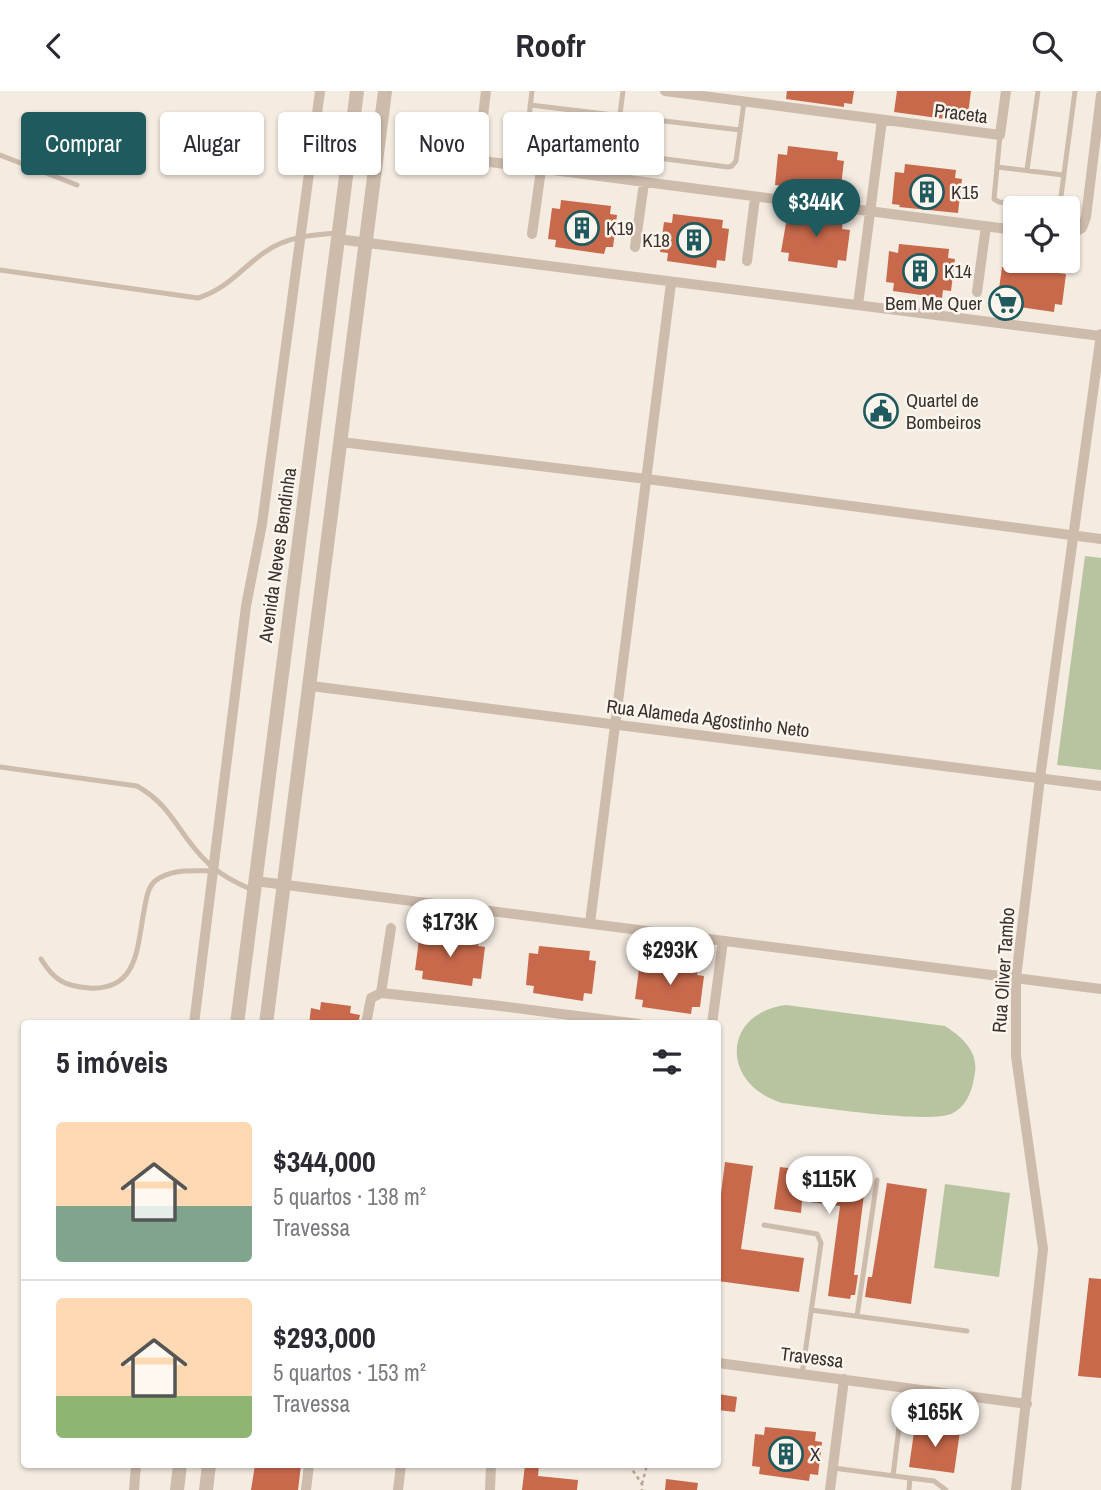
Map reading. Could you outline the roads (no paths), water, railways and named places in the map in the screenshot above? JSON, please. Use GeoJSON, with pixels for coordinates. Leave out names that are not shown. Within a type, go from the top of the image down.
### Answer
{"type":"FeatureCollection","features":[{"type":"Feature","properties":{"kind":"street"},"geometry":{"type":"LineString","coordinates":[[194,1020],[246,606],[262,524],[320,91]]}},
{"type":"Feature","properties":{"kind":"street","name":"Avenida Neves Bendinha"},"geometry":{"type":"LineString","coordinates":[[238,1020],[357,91]]}},
{"type":"Feature","properties":{"kind":"street"},"geometry":{"type":"LineString","coordinates":[[268,1020],[385,91]]}},
{"type":"Feature","properties":{"kind":"street"},"geometry":{"type":"LineString","coordinates":[[483,112],[486,91]]}},
{"type":"Feature","properties":{"kind":"street","name":"Praceta"},"geometry":{"type":"LineString","coordinates":[[665,91],[1000,135],[1006,91]]}},
{"type":"Feature","properties":{"kind":"street"},"geometry":{"type":"LineString","coordinates":[[1080,229],[1086,217],[1101,95]]}},
{"type":"Feature","properties":{"kind":"street"},"geometry":{"type":"LineString","coordinates":[[858,305],[881,120]]}},
{"type":"Feature","properties":{"kind":"street"},"geometry":{"type":"LineString","coordinates":[[532,234],[540,175]]}},
{"type":"Feature","properties":{"kind":"street"},"geometry":{"type":"LineString","coordinates":[[581,175],[1003,228]]}},
{"type":"Feature","properties":{"kind":"street"},"geometry":{"type":"LineString","coordinates":[[635,247],[644,183]]}},
{"type":"Feature","properties":{"kind":"street"},"geometry":{"type":"LineString","coordinates":[[747,261],[755,198]]}},
{"type":"Feature","properties":{"kind":"street"},"geometry":{"type":"LineString","coordinates":[[977,292],[986,226]]}},
{"type":"Feature","properties":{"kind":"street"},"geometry":{"type":"LineString","coordinates":[[338,236],[366,243],[671,283],[1101,335]]}},
{"type":"Feature","properties":{"kind":"street"},"geometry":{"type":"LineString","coordinates":[[590,923],[671,283]]}},
{"type":"Feature","properties":{"kind":"street","name":"Rua Oliver Tambo"},"geometry":{"type":"LineString","coordinates":[[1016,1490],[1043,1238],[1016,1056],[1016,978],[1040,778],[1101,335]]}},
{"type":"Feature","properties":{"kind":"street"},"geometry":{"type":"LineString","coordinates":[[341,442],[646,479],[1101,540]]}},
{"type":"Feature","properties":{"kind":"street","name":"Rua Alameda Agostinho Neto"},"geometry":{"type":"LineString","coordinates":[[311,686],[1101,786]]}},
{"type":"Feature","properties":{"kind":"street"},"geometry":{"type":"LineString","coordinates":[[255,886],[285,885],[1101,989]]}},
{"type":"Feature","properties":{"kind":"street"},"geometry":{"type":"LineString","coordinates":[[381,993],[391,928]]}},
{"type":"Feature","properties":{"kind":"street"},"geometry":{"type":"LineString","coordinates":[[713,1020],[723,941]]}},
{"type":"Feature","properties":{"kind":"street"},"geometry":{"type":"LineString","coordinates":[[367,1020],[371,998],[381,993],[609,1020]]}},
{"type":"Feature","properties":{"kind":"street","name":"Travessa"},"geometry":{"type":"LineString","coordinates":[[721,1363],[1027,1404]]}},
{"type":"Feature","properties":{"kind":"street"},"geometry":{"type":"LineString","coordinates":[[830,1490],[844,1379]]}},
{"type":"Feature","properties":{"kind":"street"},"geometry":{"type":"LineString","coordinates":[[134,1490],[136,1468]]}},
{"type":"Feature","properties":{"kind":"street"},"geometry":{"type":"LineString","coordinates":[[177,1490],[180,1468]]}},
{"type":"Feature","properties":{"kind":"street"},"geometry":{"type":"LineString","coordinates":[[206,1490],[209,1468]]}},
{"type":"Feature","properties":{"kind":"street"},"geometry":{"type":"LineString","coordinates":[[306,1490],[309,1468]]}},
{"type":"Feature","properties":{"kind":"street"},"geometry":{"type":"LineString","coordinates":[[398,1490],[401,1468]]}},
{"type":"Feature","properties":{"kind":"street"},"geometry":{"type":"LineString","coordinates":[[490,1490],[491,1468]]}},
{"type":"Feature","properties":{"kind":"lane"},"geometry":{"type":"LineString","coordinates":[[529,112],[532,91]]}},
{"type":"Feature","properties":{"kind":"lane"},"geometry":{"type":"LineString","coordinates":[[620,112],[623,91]]}},
{"type":"Feature","properties":{"kind":"lane"},"geometry":{"type":"LineString","coordinates":[[1027,170],[1038,91]]}},
{"type":"Feature","properties":{"kind":"lane"},"geometry":{"type":"LineString","coordinates":[[1061,196],[1075,91]]}},
{"type":"Feature","properties":{"kind":"lane"},"geometry":{"type":"LineString","coordinates":[[664,158],[732,166],[736,161],[744,103]]}},
{"type":"Feature","properties":{"kind":"lane"},"geometry":{"type":"LineString","coordinates":[[530,105],[593,112]]}},
{"type":"Feature","properties":{"kind":"lane"},"geometry":{"type":"LineString","coordinates":[[664,121],[740,131]]}},
{"type":"Feature","properties":{"kind":"lane"},"geometry":{"type":"LineString","coordinates":[[1000,135],[994,196],[997,201],[1003,202]]}},
{"type":"Feature","properties":{"kind":"lane"},"geometry":{"type":"LineString","coordinates":[[0,155],[77,185]]}},
{"type":"Feature","properties":{"kind":"lane"},"geometry":{"type":"LineString","coordinates":[[997,167],[1063,175]]}},
{"type":"Feature","properties":{"kind":"lane"},"geometry":{"type":"LineString","coordinates":[[0,270],[198,298],[217,292],[266,251],[300,236],[338,236]]}},
{"type":"Feature","properties":{"kind":"lane"},"geometry":{"type":"LineString","coordinates":[[0,768],[137,786],[155,796],[213,869],[229,880],[255,886]]}},
{"type":"Feature","properties":{"kind":"lane"},"geometry":{"type":"LineString","coordinates":[[41,959],[52,977],[73,987],[98,989],[114,986],[127,975],[134,962],[146,896],[154,882],[180,871],[213,869]]}},
{"type":"Feature","properties":{"kind":"lane"},"geometry":{"type":"LineString","coordinates":[[858,1316],[877,1180]]}},
{"type":"Feature","properties":{"kind":"lane"},"geometry":{"type":"LineString","coordinates":[[764,1225],[817,1234],[821,1243],[802,1374]]}},
{"type":"Feature","properties":{"kind":"lane"},"geometry":{"type":"LineString","coordinates":[[811,1310],[967,1331]]}},
{"type":"Feature","properties":{"kind":"lane"},"geometry":{"type":"LineString","coordinates":[[893,1476],[900,1419]]}},
{"type":"Feature","properties":{"kind":"lane"},"geometry":{"type":"LineString","coordinates":[[833,1468],[934,1481],[946,1490]]}},
{"type":"Feature","properties":{"kind":"lane"},"geometry":{"type":"LineString","coordinates":[[909,1490],[910,1478]]}},
{"type":"Feature","properties":{"kind":"place","name":"K15"},"geometry":{"type":"Point","coordinates":[927,192]}},
{"type":"Feature","properties":{"kind":"place","name":"K19"},"geometry":{"type":"Point","coordinates":[582,228]}},
{"type":"Feature","properties":{"kind":"place","name":"K18"},"geometry":{"type":"Point","coordinates":[694,240]}},
{"type":"Feature","properties":{"kind":"place","name":"K14"},"geometry":{"type":"Point","coordinates":[920,271]}},
{"type":"Feature","properties":{"kind":"place","name":"Bem Me Quer"},"geometry":{"type":"Point","coordinates":[1006,303]}},
{"type":"Feature","properties":{"kind":"place","name":"Quartel de Bombeiros"},"geometry":{"type":"Point","coordinates":[881,411]}},
{"type":"Feature","properties":{"kind":"place","name":"X"},"geometry":{"type":"Point","coordinates":[786,1454]}}]}
